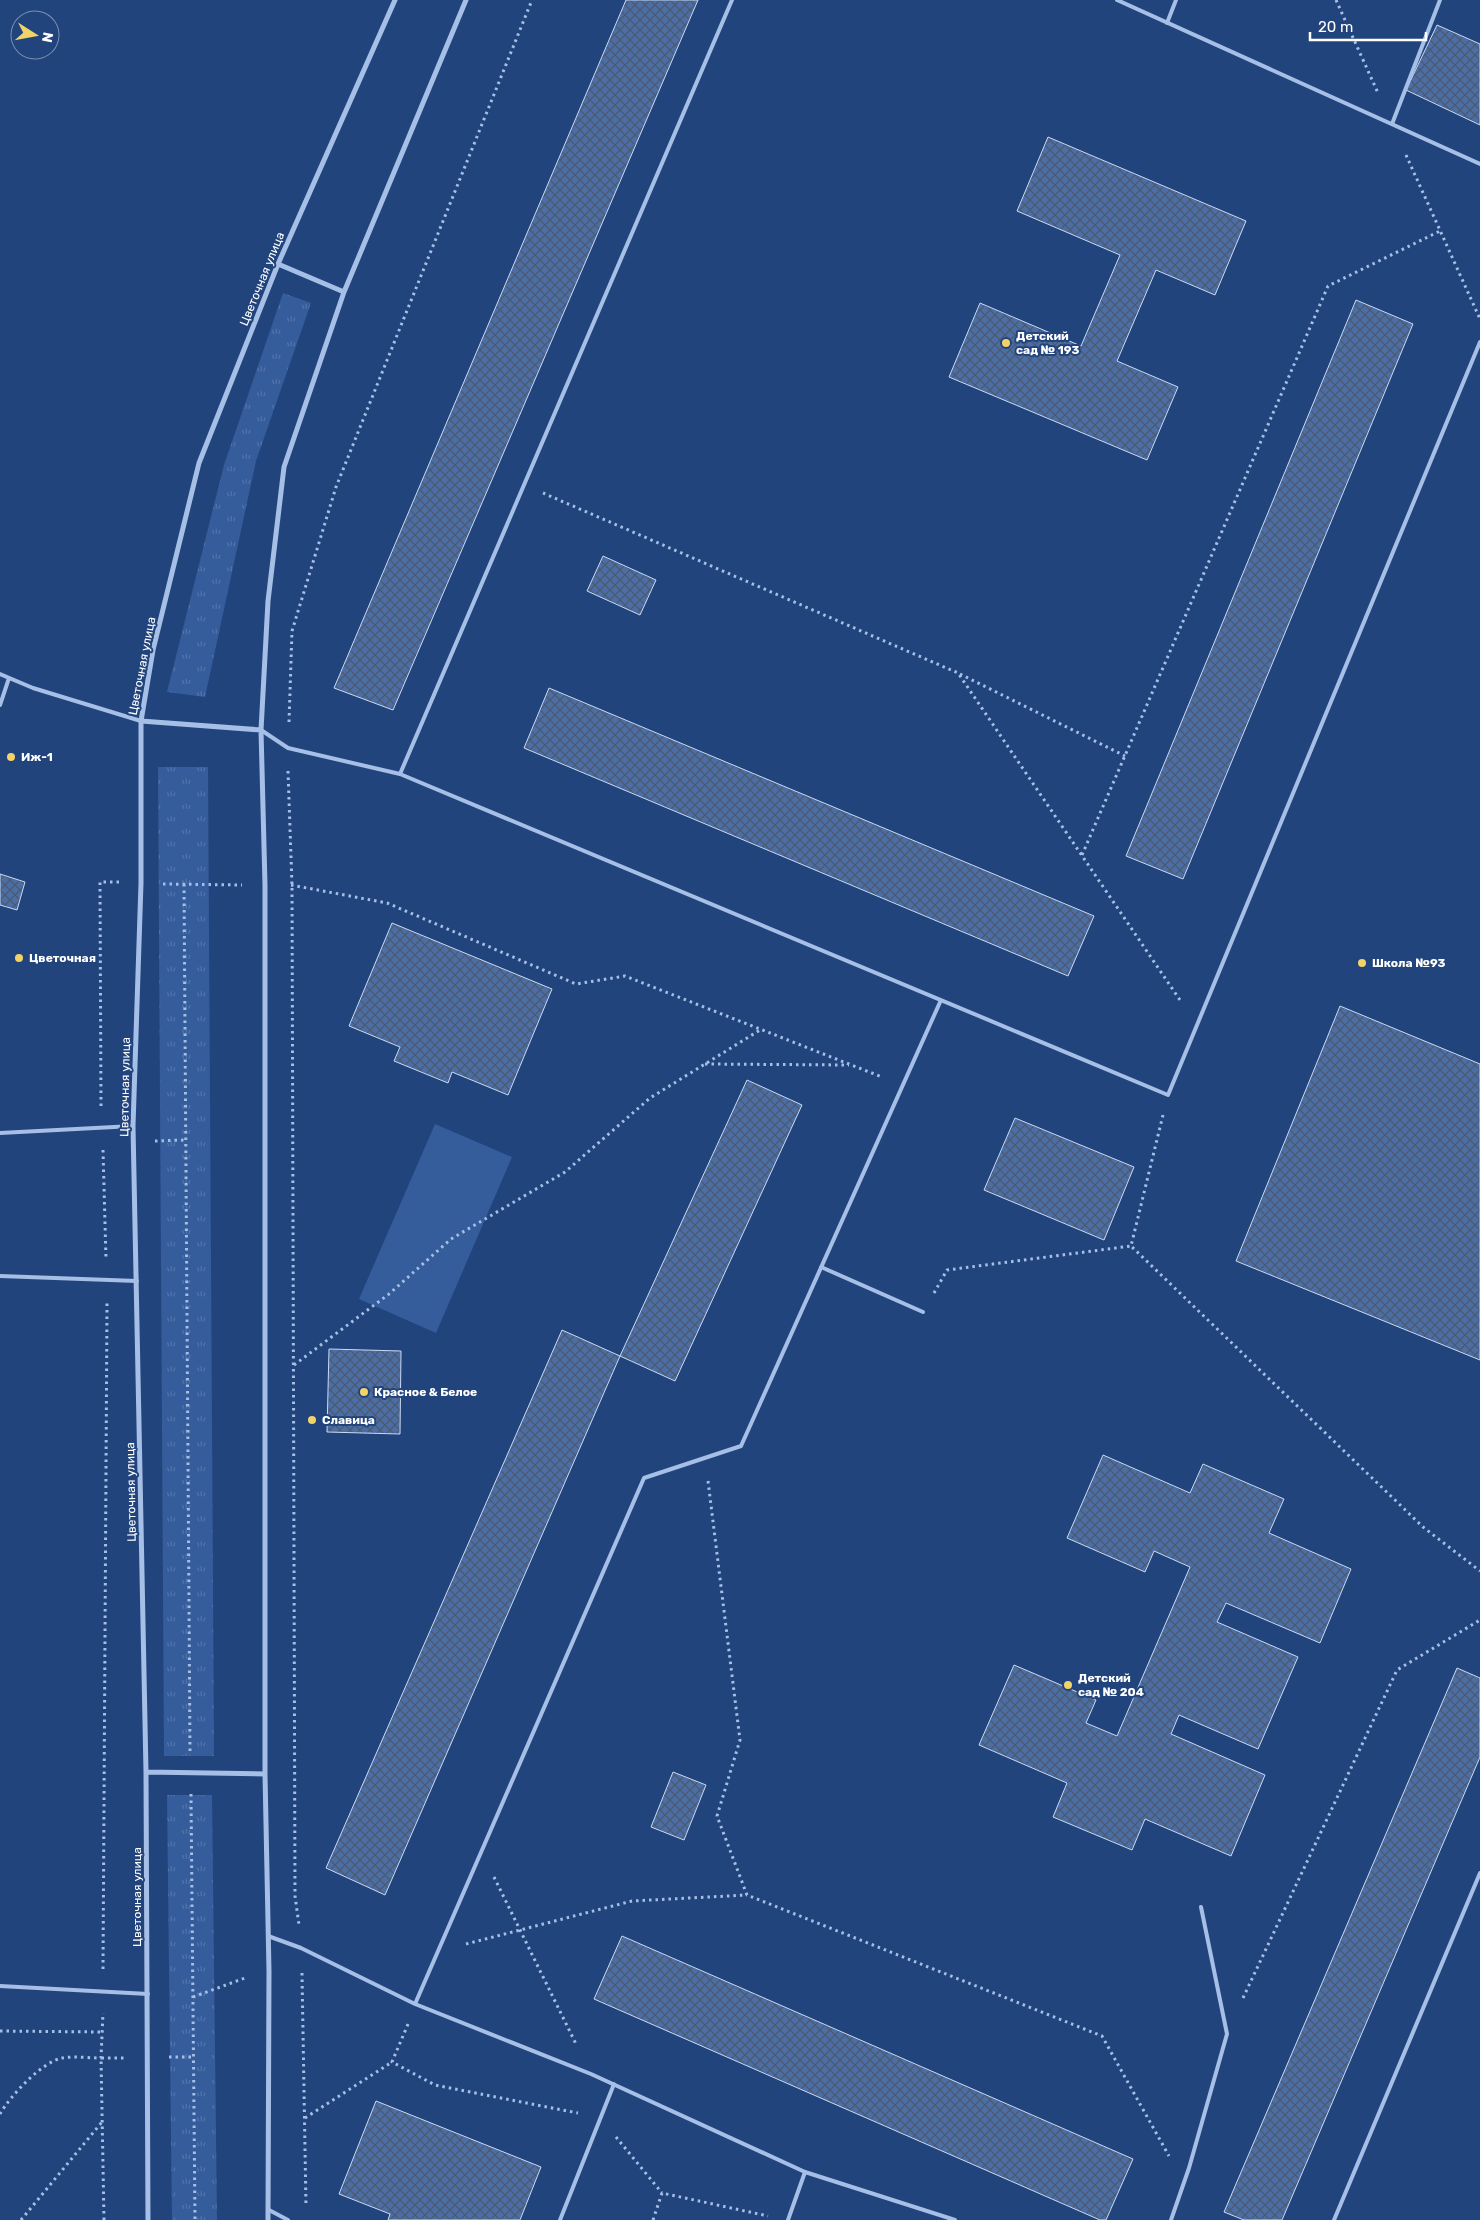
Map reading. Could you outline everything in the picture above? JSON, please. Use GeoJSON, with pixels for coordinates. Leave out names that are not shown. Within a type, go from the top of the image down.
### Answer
{"type":"FeatureCollection","features":[{"type":"Feature","properties":{"kind":"street","name":"Цветочная улица"},"geometry":{"type":"LineString","coordinates":[[148,2220],[146,1772],[133,1126],[141,883],[141,721],[153,650],[199,463],[278,264],[395,0]]}},
{"type":"Feature","properties":{"kind":"street"},"geometry":{"type":"LineString","coordinates":[[268,2220],[268,1936],[265,1774],[265,885],[261,730],[268,601],[284,467],[344,292],[466,0]]}},
{"type":"Feature","properties":{"kind":"street"},"geometry":{"type":"LineString","coordinates":[[278,264],[344,292]]}},
{"type":"Feature","properties":{"kind":"street"},"geometry":{"type":"LineString","coordinates":[[141,721],[261,730]]}},
{"type":"Feature","properties":{"kind":"street"},"geometry":{"type":"LineString","coordinates":[[146,1772],[265,1774]]}},
{"type":"Feature","properties":{"kind":"lane"},"geometry":{"type":"LineString","coordinates":[[400,774],[732,0]]}},
{"type":"Feature","properties":{"kind":"lane"},"geometry":{"type":"LineString","coordinates":[[1116,0],[1480,164]]}},
{"type":"Feature","properties":{"kind":"lane"},"geometry":{"type":"LineString","coordinates":[[1167,23],[1176,0]]}},
{"type":"Feature","properties":{"kind":"lane"},"geometry":{"type":"LineString","coordinates":[[1392,124],[1440,0]]}},
{"type":"Feature","properties":{"kind":"lane"},"geometry":{"type":"LineString","coordinates":[[261,730],[288,748],[400,774],[1168,1095],[1480,342]]}},
{"type":"Feature","properties":{"kind":"lane"},"geometry":{"type":"LineString","coordinates":[[0,674],[33,688],[141,721]]}},
{"type":"Feature","properties":{"kind":"lane"},"geometry":{"type":"LineString","coordinates":[[0,705],[9,678]]}},
{"type":"Feature","properties":{"kind":"lane"},"geometry":{"type":"LineString","coordinates":[[416,2004],[644,1478],[740,1446],[941,1000]]}},
{"type":"Feature","properties":{"kind":"lane"},"geometry":{"type":"LineString","coordinates":[[0,1133],[133,1126]]}},
{"type":"Feature","properties":{"kind":"lane"},"geometry":{"type":"LineString","coordinates":[[821,1267],[924,1312]]}},
{"type":"Feature","properties":{"kind":"lane"},"geometry":{"type":"LineString","coordinates":[[0,1276],[137,1281]]}},
{"type":"Feature","properties":{"kind":"lane"},"geometry":{"type":"LineString","coordinates":[[1334,2220],[1480,1873]]}},
{"type":"Feature","properties":{"kind":"lane"},"geometry":{"type":"LineString","coordinates":[[1171,2220],[1184,2183],[1227,2034],[1201,1907]]}},
{"type":"Feature","properties":{"kind":"lane"},"geometry":{"type":"LineString","coordinates":[[268,1936],[301,1948],[416,2004],[614,2084],[805,2172],[955,2220]]}},
{"type":"Feature","properties":{"kind":"lane"},"geometry":{"type":"LineString","coordinates":[[0,1986],[148,1994]]}},
{"type":"Feature","properties":{"kind":"lane"},"geometry":{"type":"LineString","coordinates":[[560,2220],[614,2084]]}},
{"type":"Feature","properties":{"kind":"lane"},"geometry":{"type":"LineString","coordinates":[[788,2220],[805,2172]]}},
{"type":"Feature","properties":{"kind":"lane"},"geometry":{"type":"LineString","coordinates":[[268,2210],[288,2220]]}},
{"type":"Feature","properties":{"kind":"path"},"geometry":{"type":"LineString","coordinates":[[306,2211],[301,1948],[296,1896],[292,885],[288,748],[292,631],[336,486],[532,0]]}},
{"type":"Feature","properties":{"kind":"path"},"geometry":{"type":"LineString","coordinates":[[1336,0],[1480,319]]}},
{"type":"Feature","properties":{"kind":"path"},"geometry":{"type":"LineString","coordinates":[[1082,856],[1328,286],[1440,231]]}},
{"type":"Feature","properties":{"kind":"path"},"geometry":{"type":"LineString","coordinates":[[524,485],[958,673],[1125,756]]}},
{"type":"Feature","properties":{"kind":"path"},"geometry":{"type":"LineString","coordinates":[[958,673],[1197,1025]]}},
{"type":"Feature","properties":{"kind":"path"},"geometry":{"type":"LineString","coordinates":[[104,2220],[101,2058],[104,1992],[102,1951],[107,1280],[101,1128],[100,882],[292,885],[387,903],[576,984],[624,976],[903,1085]]}},
{"type":"Feature","properties":{"kind":"path"},"geometry":{"type":"LineString","coordinates":[[184,884],[195,2220]]}},
{"type":"Feature","properties":{"kind":"path"},"geometry":{"type":"LineString","coordinates":[[294,1365],[389,1294],[451,1239],[565,1172],[650,1098],[760,1029]]}},
{"type":"Feature","properties":{"kind":"path"},"geometry":{"type":"LineString","coordinates":[[704,1064],[852,1065]]}},
{"type":"Feature","properties":{"kind":"path"},"geometry":{"type":"LineString","coordinates":[[1131,1246],[1168,1095]]}},
{"type":"Feature","properties":{"kind":"path"},"geometry":{"type":"LineString","coordinates":[[924,1312],[947,1270],[1131,1246]]}},
{"type":"Feature","properties":{"kind":"path"},"geometry":{"type":"LineString","coordinates":[[1131,1246],[1423,1527],[1480,1571]]}},
{"type":"Feature","properties":{"kind":"path"},"geometry":{"type":"LineString","coordinates":[[705,1458],[740,1740],[717,1816],[747,1895]]}},
{"type":"Feature","properties":{"kind":"path"},"geometry":{"type":"LineString","coordinates":[[1227,2034],[1397,1670],[1480,1620]]}},
{"type":"Feature","properties":{"kind":"path"},"geometry":{"type":"LineString","coordinates":[[482,1851],[591,2074]]}},
{"type":"Feature","properties":{"kind":"path"},"geometry":{"type":"LineString","coordinates":[[438,1952],[632,1901],[747,1895],[1102,2036],[1184,2183]]}},
{"type":"Feature","properties":{"kind":"path"},"geometry":{"type":"LineString","coordinates":[[193,1997],[246,1978]]}},
{"type":"Feature","properties":{"kind":"path"},"geometry":{"type":"LineString","coordinates":[[305,2118],[392,2062],[416,2004]]}},
{"type":"Feature","properties":{"kind":"path"},"geometry":{"type":"LineString","coordinates":[[0,2031],[102,2032]]}},
{"type":"Feature","properties":{"kind":"path"},"geometry":{"type":"LineString","coordinates":[[0,2114],[9,2099],[38,2072],[61,2058],[193,2057]]}},
{"type":"Feature","properties":{"kind":"path"},"geometry":{"type":"LineString","coordinates":[[392,2062],[435,2085],[600,2117],[662,2193],[788,2220]]}},
{"type":"Feature","properties":{"kind":"path"},"geometry":{"type":"LineString","coordinates":[[21,2220],[102,2121]]}},
{"type":"Feature","properties":{"kind":"path"},"geometry":{"type":"LineString","coordinates":[[653,2220],[662,2193]]}},
{"type":"Feature","properties":{"kind":"green space"},"geometry":{"type":"Polygon","coordinates":[[[283,293],[311,303],[256,461],[205,697],[167,692],[224,465],[283,293]]]}},
{"type":"Feature","properties":{"kind":"green space"},"geometry":{"type":"Polygon","coordinates":[[[158,767],[208,767],[214,1756],[164,1756],[158,767]]]}},
{"type":"Feature","properties":{"kind":"green space"},"geometry":{"type":"Polygon","coordinates":[[[435,1124],[512,1157],[436,1333],[359,1299],[435,1124]]]}},
{"type":"Feature","properties":{"kind":"green space"},"geometry":{"type":"Polygon","coordinates":[[[167,1795],[212,1795],[217,2220],[172,2220],[167,1795]]]}},
{"type":"Feature","properties":{"kind":"building"},"geometry":{"type":"Polygon","coordinates":[[[626,0],[698,0],[393,710],[334,688],[626,0]]]}},
{"type":"Feature","properties":{"kind":"building"},"geometry":{"type":"Polygon","coordinates":[[[1437,25],[1480,44],[1480,125],[1406,90],[1437,25]]]}},
{"type":"Feature","properties":{"kind":"building"},"geometry":{"type":"Polygon","coordinates":[[[1048,137],[1246,221],[1215,295],[1156,270],[1117,361],[1178,387],[1147,460],[949,377],[980,303],[1081,346],[1120,255],[1017,211],[1048,137]]]}},
{"type":"Feature","properties":{"kind":"building"},"geometry":{"type":"Polygon","coordinates":[[[1356,300],[1413,324],[1183,879],[1126,856],[1356,300]]]}},
{"type":"Feature","properties":{"kind":"building"},"geometry":{"type":"Polygon","coordinates":[[[603,556],[656,580],[640,615],[587,591],[603,556]]]}},
{"type":"Feature","properties":{"kind":"building"},"geometry":{"type":"Polygon","coordinates":[[[549,688],[1094,916],[1068,976],[524,748],[549,688]]]}},
{"type":"Feature","properties":{"kind":"building"},"geometry":{"type":"Polygon","coordinates":[[[0,874],[25,882],[17,910],[0,905],[0,874]]]}},
{"type":"Feature","properties":{"kind":"building"},"geometry":{"type":"Polygon","coordinates":[[[392,923],[552,989],[508,1095],[452,1072],[448,1083],[394,1061],[400,1047],[349,1026],[392,923]]]}},
{"type":"Feature","properties":{"kind":"building"},"geometry":{"type":"Polygon","coordinates":[[[1340,1006],[1480,1064],[1480,1360],[1236,1261],[1340,1006]]]}},
{"type":"Feature","properties":{"kind":"building"},"geometry":{"type":"Polygon","coordinates":[[[747,1080],[802,1105],[675,1381],[620,1356],[747,1080]]]}},
{"type":"Feature","properties":{"kind":"building"},"geometry":{"type":"Polygon","coordinates":[[[1015,1118],[1134,1167],[1104,1240],[984,1190],[1015,1118]]]}},
{"type":"Feature","properties":{"kind":"building"},"geometry":{"type":"Polygon","coordinates":[[[562,1330],[620,1356],[385,1895],[326,1868],[562,1330]]]}},
{"type":"Feature","properties":{"kind":"building","name":"Красное & Белое"},"geometry":{"type":"Polygon","coordinates":[[[329,1349],[401,1351],[400,1434],[327,1432],[329,1349]]]}},
{"type":"Feature","properties":{"kind":"building"},"geometry":{"type":"Polygon","coordinates":[[[1103,1455],[1190,1493],[1203,1464],[1284,1499],[1269,1533],[1351,1569],[1320,1643],[1226,1603],[1217,1622],[1298,1657],[1258,1749],[1179,1715],[1171,1734],[1265,1775],[1231,1856],[1145,1819],[1132,1850],[1053,1817],[1067,1783],[979,1745],[1014,1665],[1096,1700],[1086,1723],[1117,1736],[1190,1567],[1154,1551],[1145,1572],[1067,1538],[1103,1455]]]}},
{"type":"Feature","properties":{"kind":"building"},"geometry":{"type":"Polygon","coordinates":[[[1457,1668],[1480,1678],[1480,1757],[1282,2220],[1244,2220],[1224,2212],[1457,1668]]]}},
{"type":"Feature","properties":{"kind":"building"},"geometry":{"type":"Polygon","coordinates":[[[673,1772],[706,1785],[684,1840],[651,1827],[673,1772]]]}},
{"type":"Feature","properties":{"kind":"building"},"geometry":{"type":"Polygon","coordinates":[[[622,1936],[1133,2159],[1106,2220],[1100,2220],[594,1999],[622,1936]]]}},
{"type":"Feature","properties":{"kind":"building"},"geometry":{"type":"Polygon","coordinates":[[[376,2101],[541,2167],[520,2220],[388,2220],[390,2214],[339,2194],[376,2101]]]}},
{"type":"Feature","properties":{"kind":"place","name":"Детский сад № 193"},"geometry":{"type":"Point","coordinates":[1006,343]}},
{"type":"Feature","properties":{"kind":"place","name":"Иж-1"},"geometry":{"type":"Point","coordinates":[11,757]}},
{"type":"Feature","properties":{"kind":"place","name":"Цветочная"},"geometry":{"type":"Point","coordinates":[19,958]}},
{"type":"Feature","properties":{"kind":"place","name":"Школа №93"},"geometry":{"type":"Point","coordinates":[1362,963]}},
{"type":"Feature","properties":{"kind":"place","name":"Красное & Белое"},"geometry":{"type":"Point","coordinates":[364,1392]}},
{"type":"Feature","properties":{"kind":"place","name":"Славица"},"geometry":{"type":"Point","coordinates":[312,1420]}},
{"type":"Feature","properties":{"kind":"place","name":"Детский сад № 204"},"geometry":{"type":"Point","coordinates":[1068,1685]}}]}
